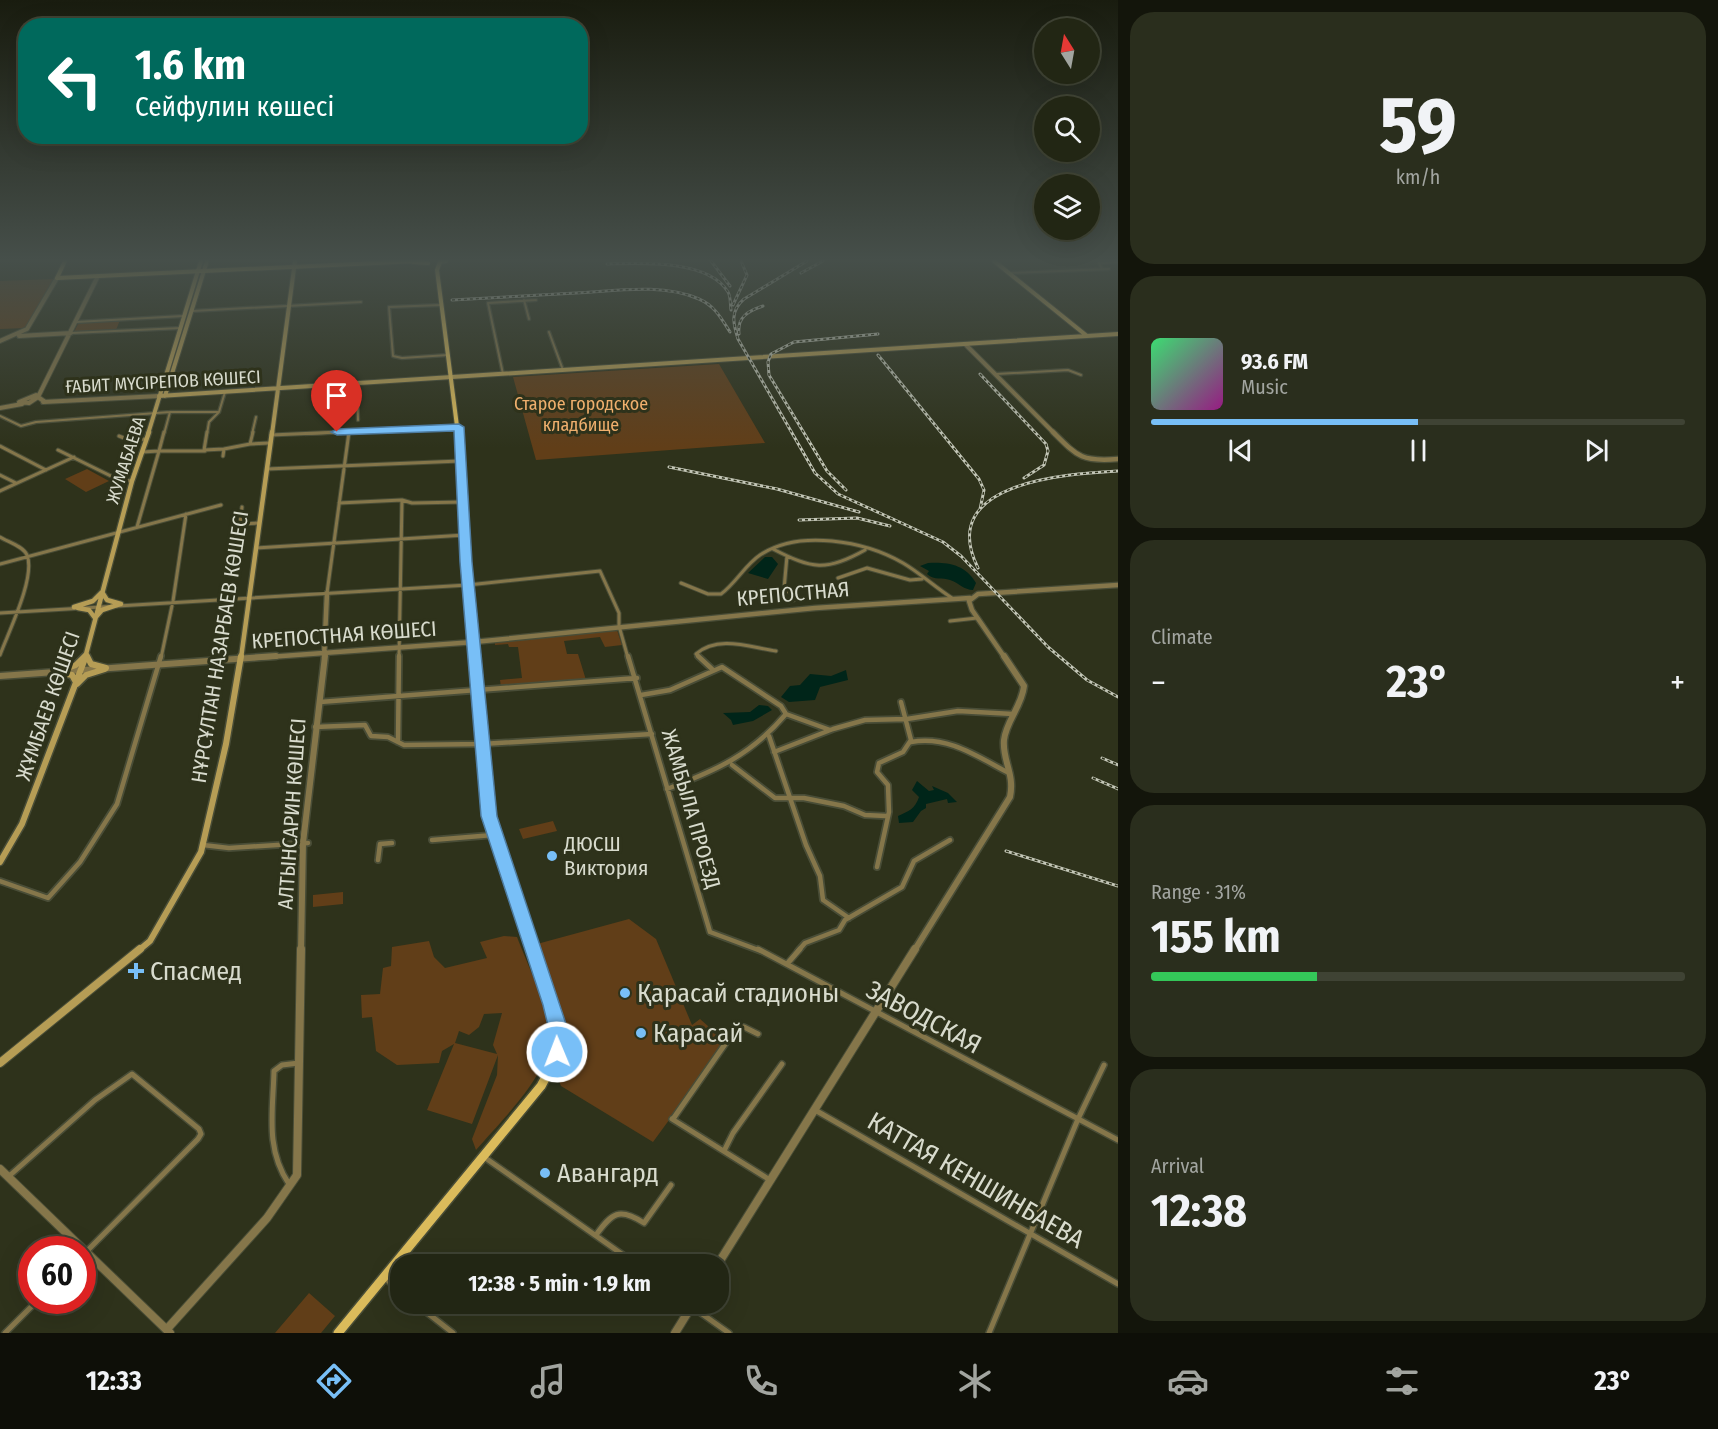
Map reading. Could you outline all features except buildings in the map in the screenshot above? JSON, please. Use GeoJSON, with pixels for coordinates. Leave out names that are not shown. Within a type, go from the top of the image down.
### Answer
{"type":"FeatureCollection","features":[{"type":"Feature","properties":{"kind":"main road","name":"ЖУМАБАЕВА"},"geometry":{"type":"LineString","coordinates":[[118,532],[132,481],[156,413],[181,323]]}},
{"type":"Feature","properties":{"kind":"main road"},"geometry":{"type":"LineString","coordinates":[[158,405],[166,394],[189,323]]}},
{"type":"Feature","properties":{"kind":"main road","name":"НҰРСҰЛТАН НАЗАРБАЕВ КӨШЕСІ"},"geometry":{"type":"LineString","coordinates":[[0,1063],[150,941],[175,900],[203,845],[226,744],[241,659],[286,323]]}},
{"type":"Feature","properties":{"kind":"main road"},"geometry":{"type":"LineString","coordinates":[[338,1333],[546,1079],[554,1064],[559,1041],[552,1005],[493,835],[482,744],[468,585],[459,427],[444,323]]}},
{"type":"Feature","properties":{"kind":"main road"},"geometry":{"type":"LineString","coordinates":[[1071,323],[1087,336]]}},
{"type":"Feature","properties":{"kind":"main road"},"geometry":{"type":"LineString","coordinates":[[276,388],[1118,334]]}},
{"type":"Feature","properties":{"kind":"main road","name":"ҒАБИТ МҮСІРЕПОВ КӨШЕСІ"},"geometry":{"type":"LineString","coordinates":[[159,396],[276,388]]}},
{"type":"Feature","properties":{"kind":"main road","name":"ЖҰМБАЕВ КӨШЕСІ"},"geometry":{"type":"LineString","coordinates":[[0,860],[8,852],[22,824],[77,684],[118,532]]}},
{"type":"Feature","properties":{"kind":"main road"},"geometry":{"type":"LineString","coordinates":[[74,607],[93,601],[102,592],[107,600],[121,604]]}},
{"type":"Feature","properties":{"kind":"main road"},"geometry":{"type":"LineString","coordinates":[[74,607],[88,609],[95,618],[102,610],[121,604]]}},
{"type":"Feature","properties":{"kind":"main road"},"geometry":{"type":"LineString","coordinates":[[56,672],[76,665],[86,655],[91,664],[106,669]]}},
{"type":"Feature","properties":{"kind":"main road"},"geometry":{"type":"LineString","coordinates":[[56,672],[72,675],[77,684],[86,675],[106,669]]}},
{"type":"Feature","properties":{"kind":"street"},"geometry":{"type":"LineString","coordinates":[[25,334],[31,323]]}},
{"type":"Feature","properties":{"kind":"street"},"geometry":{"type":"LineString","coordinates":[[38,398],[75,323]]}},
{"type":"Feature","properties":{"kind":"street"},"geometry":{"type":"LineString","coordinates":[[390,323],[393,356],[448,355]]}},
{"type":"Feature","properties":{"kind":"street"},"geometry":{"type":"LineString","coordinates":[[492,323],[503,374]]}},
{"type":"Feature","properties":{"kind":"street"},"geometry":{"type":"LineString","coordinates":[[0,342],[25,334],[188,328]]}},
{"type":"Feature","properties":{"kind":"street"},"geometry":{"type":"LineString","coordinates":[[549,332],[563,370]]}},
{"type":"Feature","properties":{"kind":"street"},"geometry":{"type":"LineString","coordinates":[[965,344],[1077,456],[1091,461],[1118,459]]}},
{"type":"Feature","properties":{"kind":"street"},"geometry":{"type":"LineString","coordinates":[[996,374],[1068,370],[1081,375]]}},
{"type":"Feature","properties":{"kind":"street"},"geometry":{"type":"LineString","coordinates":[[357,383],[358,420]]}},
{"type":"Feature","properties":{"kind":"street"},"geometry":{"type":"LineString","coordinates":[[25,400],[46,385]]}},
{"type":"Feature","properties":{"kind":"street"},"geometry":{"type":"LineString","coordinates":[[205,452],[209,422],[219,412],[225,392]]}},
{"type":"Feature","properties":{"kind":"street","name":"ҒАБИТ МҮСІРЕПОВ КӨШЕСІ"},"geometry":{"type":"LineString","coordinates":[[25,400],[51,402],[159,396]]}},
{"type":"Feature","properties":{"kind":"street"},"geometry":{"type":"LineString","coordinates":[[0,408],[38,398],[45,402]]}},
{"type":"Feature","properties":{"kind":"street"},"geometry":{"type":"LineString","coordinates":[[137,527],[171,412]]}},
{"type":"Feature","properties":{"kind":"street"},"geometry":{"type":"LineString","coordinates":[[0,416],[21,426],[36,422],[156,413],[219,412]]}},
{"type":"Feature","properties":{"kind":"street"},"geometry":{"type":"LineString","coordinates":[[250,444],[256,417]]}},
{"type":"Feature","properties":{"kind":"street"},"geometry":{"type":"LineString","coordinates":[[270,435],[459,427]]}},
{"type":"Feature","properties":{"kind":"street","name":"АЛТЫНСАРИН КӨШЕСІ"},"geometry":{"type":"LineString","coordinates":[[168,1331],[284,1197],[291,1187],[298,1163],[305,843],[315,727],[325,653],[327,593],[349,432]]}},
{"type":"Feature","properties":{"kind":"street"},"geometry":{"type":"LineString","coordinates":[[119,436],[129,440],[146,439]]}},
{"type":"Feature","properties":{"kind":"street"},"geometry":{"type":"LineString","coordinates":[[142,452],[205,452],[234,445],[269,443]]}},
{"type":"Feature","properties":{"kind":"street"},"geometry":{"type":"LineString","coordinates":[[0,446],[46,470]]}},
{"type":"Feature","properties":{"kind":"street"},"geometry":{"type":"LineString","coordinates":[[223,456],[224,449]]}},
{"type":"Feature","properties":{"kind":"street"},"geometry":{"type":"LineString","coordinates":[[58,450],[119,480],[132,481]]}},
{"type":"Feature","properties":{"kind":"street"},"geometry":{"type":"LineString","coordinates":[[0,491],[74,457]]}},
{"type":"Feature","properties":{"kind":"street"},"geometry":{"type":"LineString","coordinates":[[265,469],[461,461]]}},
{"type":"Feature","properties":{"kind":"street"},"geometry":{"type":"LineString","coordinates":[[0,475],[16,484]]}},
{"type":"Feature","properties":{"kind":"street"},"geometry":{"type":"LineString","coordinates":[[398,743],[402,500]]}},
{"type":"Feature","properties":{"kind":"street"},"geometry":{"type":"LineString","coordinates":[[339,503],[402,500],[412,503],[463,502]]}},
{"type":"Feature","properties":{"kind":"street"},"geometry":{"type":"LineString","coordinates":[[0,564],[221,505]]}},
{"type":"Feature","properties":{"kind":"street"},"geometry":{"type":"LineString","coordinates":[[242,507],[240,524],[259,523]]}},
{"type":"Feature","properties":{"kind":"street"},"geometry":{"type":"LineString","coordinates":[[0,881],[48,898],[80,862],[115,809],[159,665],[173,601],[186,514]]}},
{"type":"Feature","properties":{"kind":"street"},"geometry":{"type":"LineString","coordinates":[[256,548],[465,534]]}},
{"type":"Feature","properties":{"kind":"street"},"geometry":{"type":"LineString","coordinates":[[0,537],[24,551],[28,556],[29,566],[16,612],[0,655]]}},
{"type":"Feature","properties":{"kind":"street"},"geometry":{"type":"LineString","coordinates":[[681,583],[708,594],[721,594],[760,555],[773,549],[812,540],[866,549],[903,563],[953,599]]}},
{"type":"Feature","properties":{"kind":"street"},"geometry":{"type":"LineString","coordinates":[[773,549],[819,569],[844,561],[866,549]]}},
{"type":"Feature","properties":{"kind":"street"},"geometry":{"type":"LineString","coordinates":[[787,556],[783,589],[798,598],[789,602]]}},
{"type":"Feature","properties":{"kind":"street"},"geometry":{"type":"LineString","coordinates":[[838,578],[867,568],[908,580],[923,579]]}},
{"type":"Feature","properties":{"kind":"street","name":"ЖАМБЫЛА ПРОЕЗД"},"geometry":{"type":"LineString","coordinates":[[468,585],[600,572],[621,617],[619,626],[710,932]]}},
{"type":"Feature","properties":{"kind":"street"},"geometry":{"type":"LineString","coordinates":[[0,613],[98,605],[468,585]]}},
{"type":"Feature","properties":{"kind":"street","name":"КРЕПОСТНАЯ"},"geometry":{"type":"LineString","coordinates":[[619,626],[815,608],[970,598],[996,591],[1118,585]]}},
{"type":"Feature","properties":{"kind":"street"},"geometry":{"type":"LineString","coordinates":[[724,1254],[1006,806],[1012,792],[1013,774],[1004,745],[1005,736],[1023,695],[1023,684],[977,618],[969,604],[970,598]]}},
{"type":"Feature","properties":{"kind":"street"},"geometry":{"type":"LineString","coordinates":[[950,621],[977,618]]}},
{"type":"Feature","properties":{"kind":"street","name":"КРЕПОСТНАЯ КӨШЕСІ"},"geometry":{"type":"LineString","coordinates":[[0,676],[474,642],[619,626]]}},
{"type":"Feature","properties":{"kind":"street"},"geometry":{"type":"LineString","coordinates":[[713,669],[696,657],[697,652],[704,647],[728,642],[776,651]]}},
{"type":"Feature","properties":{"kind":"street"},"geometry":{"type":"LineString","coordinates":[[641,695],[657,690],[673,689],[713,669],[722,667],[781,706],[786,714],[830,730]]}},
{"type":"Feature","properties":{"kind":"street"},"geometry":{"type":"LineString","coordinates":[[318,703],[636,678]]}},
{"type":"Feature","properties":{"kind":"street"},"geometry":{"type":"LineString","coordinates":[[878,867],[886,816],[889,812],[888,785],[877,772],[879,763],[898,757],[911,742],[914,732],[901,702]]}},
{"type":"Feature","properties":{"kind":"street"},"geometry":{"type":"LineString","coordinates":[[774,753],[830,730],[865,720],[907,719],[958,711],[1016,714]]}},
{"type":"Feature","properties":{"kind":"street"},"geometry":{"type":"LineString","coordinates":[[667,789],[732,765],[769,736],[786,714]]}},
{"type":"Feature","properties":{"kind":"street"},"geometry":{"type":"LineString","coordinates":[[315,727],[365,725],[371,736],[388,737],[404,745],[482,744],[652,734]]}},
{"type":"Feature","properties":{"kind":"street"},"geometry":{"type":"LineString","coordinates":[[769,736],[790,799],[820,876],[823,900],[849,918]]}},
{"type":"Feature","properties":{"kind":"street"},"geometry":{"type":"LineString","coordinates":[[911,742],[921,739],[944,740],[1013,774]]}},
{"type":"Feature","properties":{"kind":"street"},"geometry":{"type":"LineString","coordinates":[[732,765],[751,777],[772,796],[790,799],[804,798],[858,810],[865,815],[886,816]]}},
{"type":"Feature","properties":{"kind":"street"},"geometry":{"type":"LineString","coordinates":[[432,840],[493,835]]}},
{"type":"Feature","properties":{"kind":"street"},"geometry":{"type":"LineString","coordinates":[[787,964],[805,943],[839,930],[849,918],[902,886],[914,861],[950,840]]}},
{"type":"Feature","properties":{"kind":"street"},"geometry":{"type":"LineString","coordinates":[[203,845],[229,848],[305,843]]}},
{"type":"Feature","properties":{"kind":"street"},"geometry":{"type":"LineString","coordinates":[[378,860],[380,844],[392,843]]}},
{"type":"Feature","properties":{"kind":"street","name":"ЗАВОДСКАЯ"},"geometry":{"type":"LineString","coordinates":[[710,932],[746,943],[874,1013],[1118,1140]]}},
{"type":"Feature","properties":{"kind":"street"},"geometry":{"type":"LineString","coordinates":[[758,1034],[744,1027],[737,1027],[672,1119],[771,1180]]}},
{"type":"Feature","properties":{"kind":"street"},"geometry":{"type":"LineString","coordinates":[[291,1187],[272,1158],[274,1071],[282,1065],[301,1063]]}},
{"type":"Feature","properties":{"kind":"street"},"geometry":{"type":"LineString","coordinates":[[724,1151],[733,1133],[782,1064]]}},
{"type":"Feature","properties":{"kind":"street"},"geometry":{"type":"LineString","coordinates":[[988,1333],[1078,1119],[1104,1065]]}},
{"type":"Feature","properties":{"kind":"street"},"geometry":{"type":"LineString","coordinates":[[9,1177],[95,1100],[132,1074],[201,1131],[198,1139],[96,1241]]}},
{"type":"Feature","properties":{"kind":"street","name":"КАТТАЯ КЕНШИНБАЕВА"},"geometry":{"type":"LineString","coordinates":[[814,1110],[1118,1284]]}},
{"type":"Feature","properties":{"kind":"street"},"geometry":{"type":"LineString","coordinates":[[484,1157],[622,1254]]}},
{"type":"Feature","properties":{"kind":"street"},"geometry":{"type":"LineString","coordinates":[[0,1169],[67,1236]]}},
{"type":"Feature","properties":{"kind":"street"},"geometry":{"type":"LineString","coordinates":[[596,1235],[608,1220],[621,1212],[628,1212],[644,1223],[671,1185]]}},
{"type":"Feature","properties":{"kind":"street"},"geometry":{"type":"LineString","coordinates":[[96,1264],[168,1331]]}},
{"type":"Feature","properties":{"kind":"street"},"geometry":{"type":"LineString","coordinates":[[384,1277],[390,1282]]}},
{"type":"Feature","properties":{"kind":"street"},"geometry":{"type":"LineString","coordinates":[[5,1333],[24,1314]]}},
{"type":"Feature","properties":{"kind":"street"},"geometry":{"type":"LineString","coordinates":[[429,1314],[453,1333]]}},
{"type":"Feature","properties":{"kind":"street"},"geometry":{"type":"LineString","coordinates":[[675,1333],[685,1314]]}},
{"type":"Feature","properties":{"kind":"street"},"geometry":{"type":"LineString","coordinates":[[704,1314],[729,1333]]}},
{"type":"Feature","properties":{"kind":"green space"},"geometry":{"type":"Polygon","coordinates":[[[0,323],[29,323],[26,328],[0,329],[0,323]]]}},
{"type":"Feature","properties":{"kind":"green space"},"geometry":{"type":"Polygon","coordinates":[[[78,323],[119,323],[116,330],[74,332],[78,323]]]}},
{"type":"Feature","properties":{"kind":"green space","name":"Старое городское кладбище"},"geometry":{"type":"Polygon","coordinates":[[[719,364],[765,443],[536,460],[513,377],[719,364]]]}},
{"type":"Feature","properties":{"kind":"green space"},"geometry":{"type":"Polygon","coordinates":[[[87,469],[109,481],[86,492],[65,479],[87,469]]]}},
{"type":"Feature","properties":{"kind":"green space"},"geometry":{"type":"Polygon","coordinates":[[[617,630],[622,645],[605,647],[600,637],[564,641],[567,654],[578,654],[586,680],[501,687],[500,680],[522,678],[518,647],[509,647],[508,644],[495,645],[495,642],[617,630]]]}},
{"type":"Feature","properties":{"kind":"green space"},"geometry":{"type":"Polygon","coordinates":[[[553,821],[557,831],[523,839],[519,829],[553,821]]]}},
{"type":"Feature","properties":{"kind":"green space"},"geometry":{"type":"Polygon","coordinates":[[[343,892],[343,904],[313,907],[313,895],[343,892]]]}},
{"type":"Feature","properties":{"kind":"green space","name":"Карасай"},"geometry":{"type":"Polygon","coordinates":[[[629,919],[656,939],[692,1025],[700,1019],[726,1042],[653,1142],[561,1086],[556,1074],[566,1041],[564,1023],[537,944],[629,919]]]}},
{"type":"Feature","properties":{"kind":"green space"},"geometry":{"type":"Polygon","coordinates":[[[504,936],[517,937],[544,1007],[549,1036],[544,1061],[537,1075],[518,1102],[476,1150],[472,1139],[497,1075],[498,1055],[472,1124],[427,1110],[454,1044],[442,1051],[439,1063],[397,1065],[376,1051],[372,1017],[362,1018],[361,995],[380,994],[383,968],[391,966],[392,947],[429,941],[434,957],[445,968],[487,958],[480,942],[504,936]],[[502,1013],[484,1014],[479,1027],[469,1035],[459,1031],[455,1043],[497,1054],[493,1045],[502,1013]]]}},
{"type":"Feature","properties":{"kind":"green space"},"geometry":{"type":"Polygon","coordinates":[[[309,1293],[335,1316],[321,1333],[275,1333],[309,1293]]]}},
{"type":"Feature","properties":{"kind":"shaded area"},"geometry":{"type":"Polygon","coordinates":[[[765,557],[772,557],[778,564],[768,579],[748,573],[765,557]]]}},
{"type":"Feature","properties":{"kind":"shaded area"},"geometry":{"type":"Polygon","coordinates":[[[928,563],[949,564],[961,568],[976,583],[973,590],[950,580],[930,576],[927,574],[929,571],[920,566],[928,563]]]}},
{"type":"Feature","properties":{"kind":"shaded area"},"geometry":{"type":"Polygon","coordinates":[[[846,670],[848,680],[820,687],[815,700],[789,702],[781,697],[790,686],[800,685],[810,674],[831,676],[846,670]]]}},
{"type":"Feature","properties":{"kind":"shaded area"},"geometry":{"type":"Polygon","coordinates":[[[759,705],[768,706],[772,710],[753,721],[733,725],[723,713],[750,712],[759,705]]]}},
{"type":"Feature","properties":{"kind":"shaded area"},"geometry":{"type":"Polygon","coordinates":[[[917,781],[929,791],[934,790],[932,786],[948,793],[957,802],[948,803],[947,799],[926,804],[926,808],[913,822],[899,823],[898,816],[911,809],[919,797],[912,790],[917,781]]]}},
{"type":"Feature","properties":{"kind":"railway"},"geometry":{"type":"LineString","coordinates":[[724,323],[730,332]]}},
{"type":"Feature","properties":{"kind":"railway"},"geometry":{"type":"LineString","coordinates":[[734,323],[738,339],[815,473],[838,494],[943,542],[961,556],[1048,647],[1087,680],[1118,697]]}},
{"type":"Feature","properties":{"kind":"railway"},"geometry":{"type":"LineString","coordinates":[[739,334],[740,323]]}},
{"type":"Feature","properties":{"kind":"railway"},"geometry":{"type":"LineString","coordinates":[[846,490],[827,471],[769,375],[768,362],[771,354],[794,342],[878,334]]}},
{"type":"Feature","properties":{"kind":"railway"},"geometry":{"type":"LineString","coordinates":[[878,355],[979,479],[984,490],[980,509]]}},
{"type":"Feature","properties":{"kind":"railway"},"geometry":{"type":"LineString","coordinates":[[980,374],[1046,444],[1048,451],[1044,465],[1024,478]]}},
{"type":"Feature","properties":{"kind":"railway"},"geometry":{"type":"LineString","coordinates":[[669,467],[777,489],[859,512]]}},
{"type":"Feature","properties":{"kind":"railway"},"geometry":{"type":"LineString","coordinates":[[978,568],[970,539],[974,517],[990,500],[1012,488],[1040,480],[1118,471]]}},
{"type":"Feature","properties":{"kind":"railway"},"geometry":{"type":"LineString","coordinates":[[799,520],[857,518],[890,526]]}},
{"type":"Feature","properties":{"kind":"railway"},"geometry":{"type":"LineString","coordinates":[[1102,758],[1118,765]]}},
{"type":"Feature","properties":{"kind":"railway"},"geometry":{"type":"LineString","coordinates":[[1093,778],[1118,789]]}},
{"type":"Feature","properties":{"kind":"railway"},"geometry":{"type":"LineString","coordinates":[[1006,851],[1118,886]]}},
{"type":"Feature","properties":{"kind":"place","name":"ДЮСШ Виктория"},"geometry":{"type":"Point","coordinates":[552,856]}},
{"type":"Feature","properties":{"kind":"place","name":"Спасмед"},"geometry":{"type":"Point","coordinates":[136,971]}},
{"type":"Feature","properties":{"kind":"place","name":"Қарасай стадионы"},"geometry":{"type":"Point","coordinates":[625,993]}},
{"type":"Feature","properties":{"kind":"place","name":"Карасай"},"geometry":{"type":"Point","coordinates":[641,1033]}},
{"type":"Feature","properties":{"kind":"place","name":"Авангард"},"geometry":{"type":"Point","coordinates":[545,1173]}},
{"type":"Feature","properties":{"kind":"route"},"geometry":{"type":"LineString","coordinates":[[337,432],[459,427],[466,562],[489,816],[493,835],[558,1024],[557,1052]]}}]}
